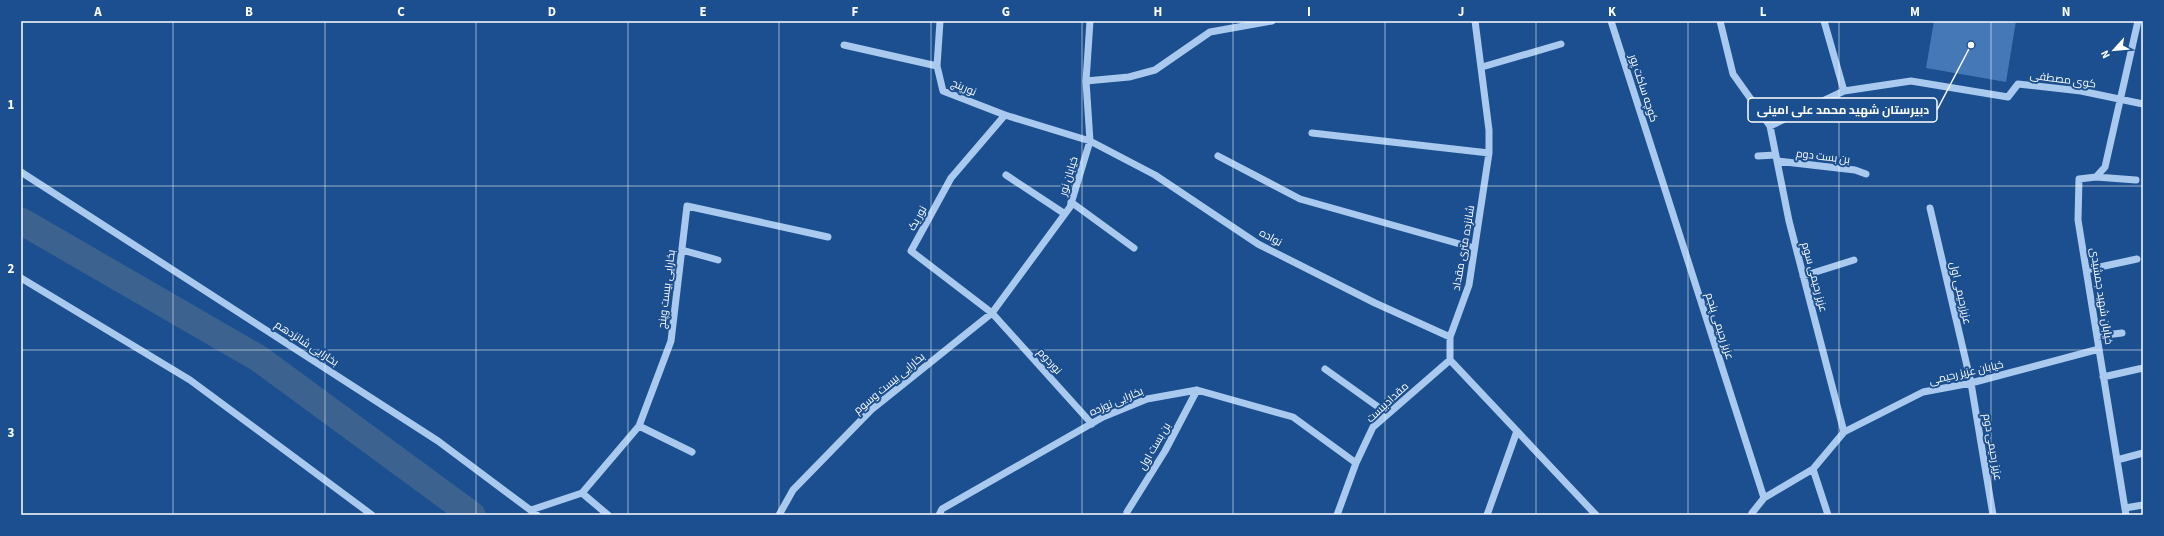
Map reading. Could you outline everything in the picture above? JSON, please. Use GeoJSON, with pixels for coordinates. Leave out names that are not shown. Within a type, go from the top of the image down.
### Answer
{"type":"FeatureCollection","features":[{"type":"Feature","properties":{"kind":"street"},"geometry":{"type":"LineString","coordinates":[[844,45],[937,66],[940,21]]}},
{"type":"Feature","properties":{"kind":"street","name":"خیابان نور"},"geometry":{"type":"LineString","coordinates":[[992,313],[1065,214],[1072,202],[1090,141],[1086,81],[1090,21]]}},
{"type":"Feature","properties":{"kind":"street"},"geometry":{"type":"LineString","coordinates":[[1086,81],[1129,78],[1155,70],[1210,32],[1272,21]]}},
{"type":"Feature","properties":{"kind":"street","name":"شانزده متری مقداد"},"geometry":{"type":"LineString","coordinates":[[1450,360],[1450,337],[1469,285],[1489,153],[1489,130],[1475,21]]}},
{"type":"Feature","properties":{"kind":"street","name":"کوچه ساکت پور"},"geometry":{"type":"LineString","coordinates":[[1611,21],[1656,161]]}},
{"type":"Feature","properties":{"kind":"street"},"geometry":{"type":"LineString","coordinates":[[1720,21],[1733,74],[1770,126],[1844,91],[1824,21]]}},
{"type":"Feature","properties":{"kind":"street"},"geometry":{"type":"LineString","coordinates":[[2096,177],[2105,167],[2138,21]]}},
{"type":"Feature","properties":{"kind":"street"},"geometry":{"type":"LineString","coordinates":[[1482,68],[1562,44]]}},
{"type":"Feature","properties":{"kind":"street","name":"نورپنج"},"geometry":{"type":"LineString","coordinates":[[937,66],[943,91],[1004,115],[1090,141]]}},
{"type":"Feature","properties":{"kind":"street","name":"کوی مصطفی"},"geometry":{"type":"LineString","coordinates":[[1844,91],[1911,81],[2008,96],[2018,84],[2081,91],[2143,104]]}},
{"type":"Feature","properties":{"kind":"street","name":"نور یک"},"geometry":{"type":"LineString","coordinates":[[992,313],[911,251],[951,178],[1004,115]]}},
{"type":"Feature","properties":{"kind":"street","name":"عزیز رحیمی سوم"},"geometry":{"type":"LineString","coordinates":[[1770,126],[1803,276],[1844,432]]}},
{"type":"Feature","properties":{"kind":"street"},"geometry":{"type":"LineString","coordinates":[[1312,133],[1489,153]]}},
{"type":"Feature","properties":{"kind":"street","name":"نواده"},"geometry":{"type":"LineString","coordinates":[[1090,141],[1154,175],[1258,244],[1375,303],[1450,337]]}},
{"type":"Feature","properties":{"kind":"street"},"geometry":{"type":"LineString","coordinates":[[1218,156],[1300,199],[1474,248]]}},
{"type":"Feature","properties":{"kind":"street","name":"بن بست دوم"},"geometry":{"type":"LineString","coordinates":[[1758,156],[1855,170],[1866,174]]}},
{"type":"Feature","properties":{"kind":"street","name":"عزیز رحیمی پنجم"},"geometry":{"type":"LineString","coordinates":[[1656,161],[1764,498]]}},
{"type":"Feature","properties":{"kind":"street","name":"بخارایی شانزدهم"},"geometry":{"type":"LineString","coordinates":[[21,172],[438,441],[534,513],[582,493]]}},
{"type":"Feature","properties":{"kind":"street"},"geometry":{"type":"LineString","coordinates":[[1006,175],[1065,214]]}},
{"type":"Feature","properties":{"kind":"street"},"geometry":{"type":"LineString","coordinates":[[2096,177],[2136,180]]}},
{"type":"Feature","properties":{"kind":"street","name":"خیابان شهید جمشیدی"},"geometry":{"type":"LineString","coordinates":[[2096,177],[2079,179],[2078,220],[2125,512]]}},
{"type":"Feature","properties":{"kind":"street"},"geometry":{"type":"LineString","coordinates":[[1072,202],[1134,248]]}},
{"type":"Feature","properties":{"kind":"street","name":"بخارایی بیست وپنج"},"geometry":{"type":"LineString","coordinates":[[582,493],[639,426],[671,341],[687,206],[828,237]]}},
{"type":"Feature","properties":{"kind":"street","name":"عزیزرحیمی اول"},"geometry":{"type":"LineString","coordinates":[[1930,208],[1971,384]]}},
{"type":"Feature","properties":{"kind":"street"},"geometry":{"type":"LineString","coordinates":[[682,250],[718,260]]}},
{"type":"Feature","properties":{"kind":"street"},"geometry":{"type":"LineString","coordinates":[[2086,270],[2137,258]]}},
{"type":"Feature","properties":{"kind":"street"},"geometry":{"type":"LineString","coordinates":[[1803,276],[1854,260]]}},
{"type":"Feature","properties":{"kind":"street"},"geometry":{"type":"LineString","coordinates":[[21,278],[190,380],[372,515]]}},
{"type":"Feature","properties":{"kind":"street","name":"نوردوم"},"geometry":{"type":"LineString","coordinates":[[992,313],[1092,424]]}},
{"type":"Feature","properties":{"kind":"street","name":"بخارایی بیست وسوم"},"geometry":{"type":"LineString","coordinates":[[779,515],[793,490],[871,410],[992,313]]}},
{"type":"Feature","properties":{"kind":"street"},"geometry":{"type":"LineString","coordinates":[[2097,336],[2122,333]]}},
{"type":"Feature","properties":{"kind":"street","name":"خیابان عزیز رحیمی"},"geometry":{"type":"LineString","coordinates":[[1844,432],[1923,392],[1971,384],[2099,349]]}},
{"type":"Feature","properties":{"kind":"street"},"geometry":{"type":"LineString","coordinates":[[1450,360],[1596,515]]}},
{"type":"Feature","properties":{"kind":"street","name":"مقدادبیست"},"geometry":{"type":"LineString","coordinates":[[1337,515],[1356,463],[1373,427],[1450,360]]}},
{"type":"Feature","properties":{"kind":"street"},"geometry":{"type":"LineString","coordinates":[[2103,377],[2143,368]]}},
{"type":"Feature","properties":{"kind":"street"},"geometry":{"type":"LineString","coordinates":[[1325,369],[1388,414]]}},
{"type":"Feature","properties":{"kind":"street","name":"عزیز رحیمی دوم"},"geometry":{"type":"LineString","coordinates":[[1971,384],[1993,515]]}},
{"type":"Feature","properties":{"kind":"street","name":"بخارایی نوزده"},"geometry":{"type":"LineString","coordinates":[[939,515],[942,510],[978,488],[1092,424],[1147,399],[1197,390],[1293,417],[1356,463]]}},
{"type":"Feature","properties":{"kind":"street","name":"بن بست اول"},"geometry":{"type":"LineString","coordinates":[[1127,512],[1165,451],[1197,390]]}},
{"type":"Feature","properties":{"kind":"street"},"geometry":{"type":"LineString","coordinates":[[639,426],[692,452]]}},
{"type":"Feature","properties":{"kind":"street"},"geometry":{"type":"LineString","coordinates":[[1487,515],[1517,431]]}},
{"type":"Feature","properties":{"kind":"street"},"geometry":{"type":"LineString","coordinates":[[1752,513],[1764,498],[1813,469],[1844,432]]}},
{"type":"Feature","properties":{"kind":"street"},"geometry":{"type":"LineString","coordinates":[[2117,460],[2143,453]]}},
{"type":"Feature","properties":{"kind":"street"},"geometry":{"type":"LineString","coordinates":[[1813,469],[1828,515]]}},
{"type":"Feature","properties":{"kind":"street"},"geometry":{"type":"LineString","coordinates":[[582,493],[608,515]]}},
{"type":"Feature","properties":{"kind":"street"},"geometry":{"type":"LineString","coordinates":[[2125,512],[2143,505]]}},
{"type":"Feature","properties":{"kind":"building"},"geometry":{"type":"Polygon","coordinates":[[[1934,21],[2016,21],[2006,82],[1926,68],[1934,21]]]}},
{"type":"Feature","properties":{"kind":"waterway"},"geometry":{"type":"LineString","coordinates":[[21,221],[258,358],[472,515]]}},
{"type":"Feature","properties":{"kind":"place","name":"دبیرستان شهید محمد علی امینی"},"geometry":{"type":"Point","coordinates":[1971,45]}}]}
